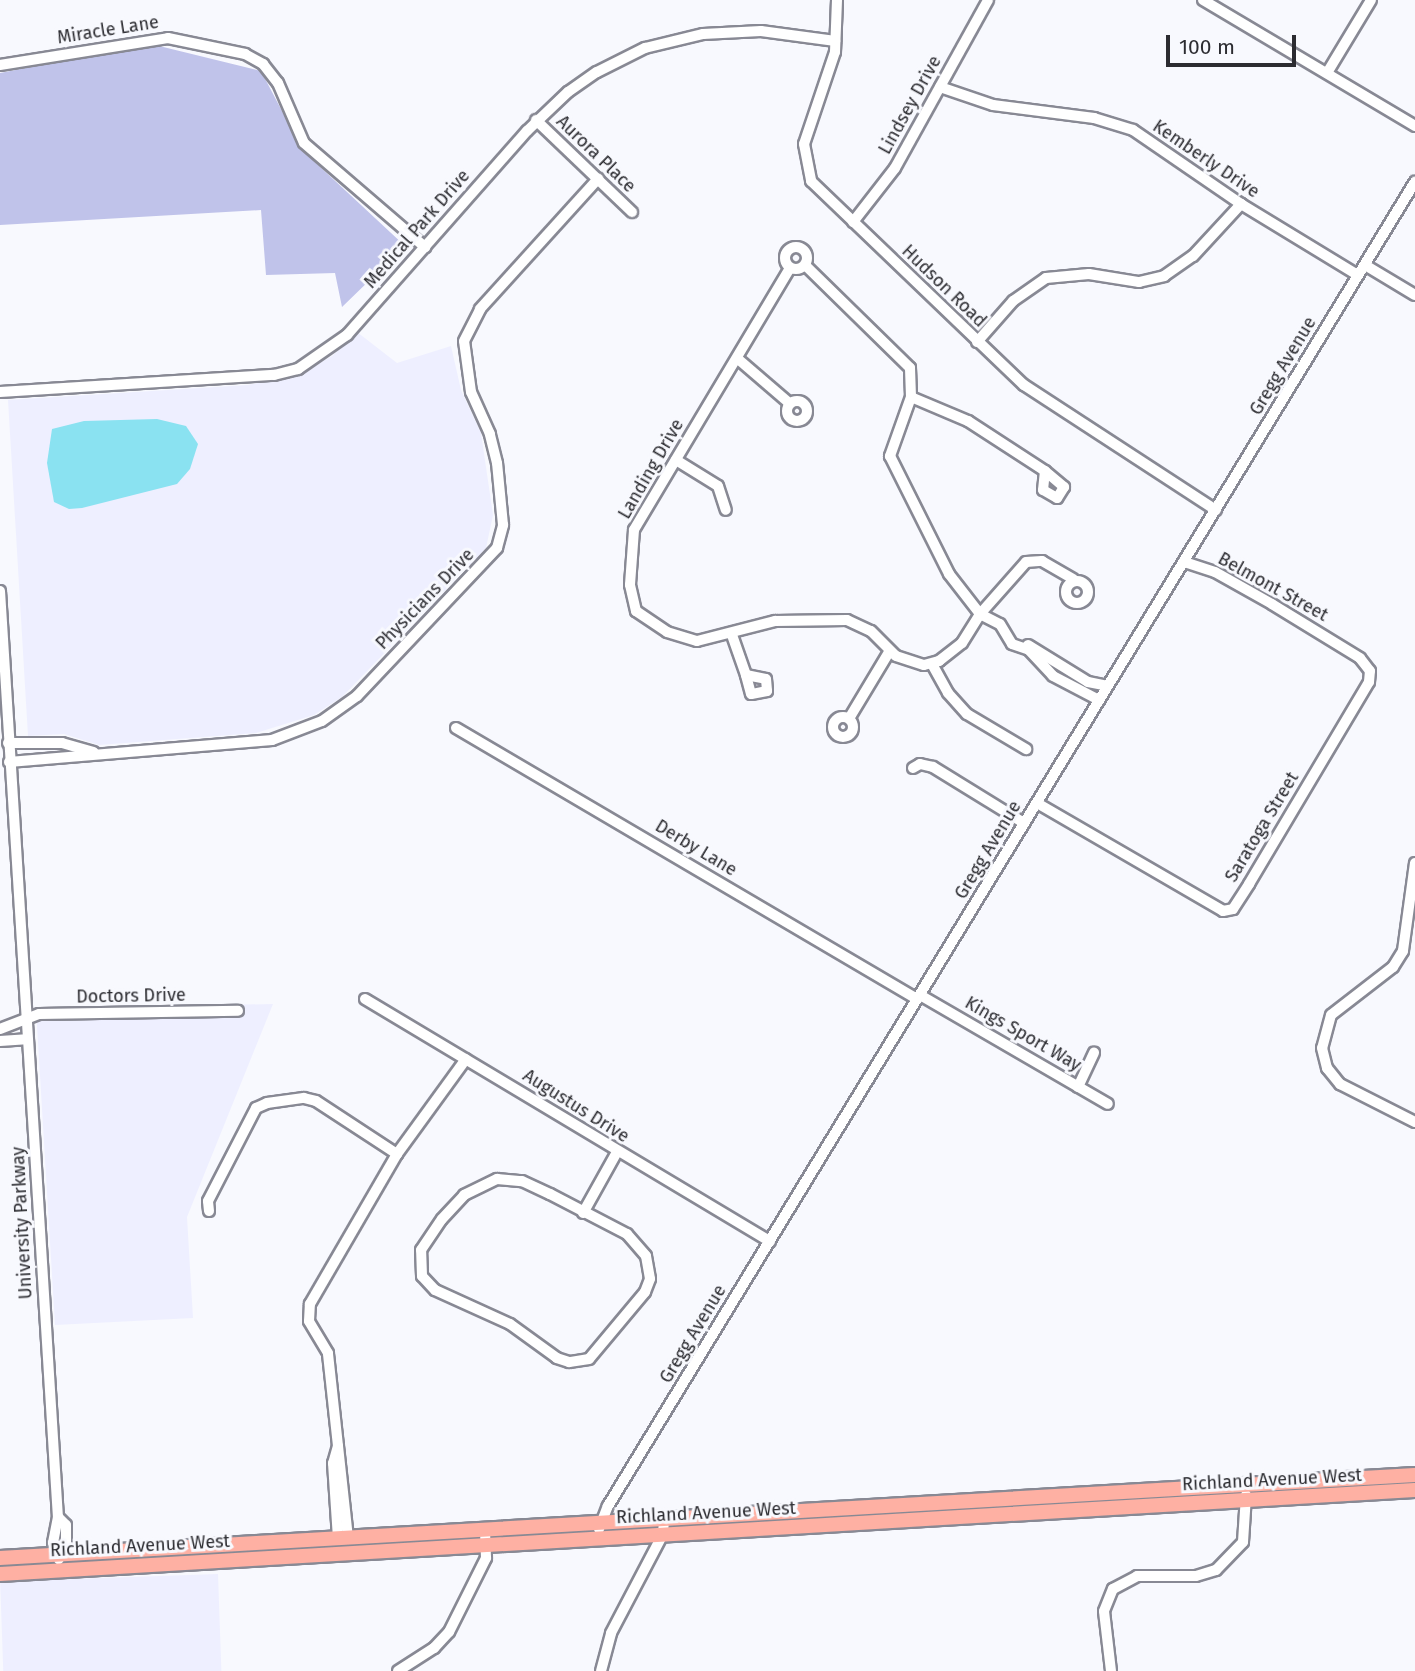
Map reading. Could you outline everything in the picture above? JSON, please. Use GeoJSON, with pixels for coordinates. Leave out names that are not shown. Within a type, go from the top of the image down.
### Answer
{"type":"FeatureCollection","features":[{"type":"Feature","properties":{"kind":"main road","name":"Richland Avenue West"},"geometry":{"type":"LineString","coordinates":[[0,1558],[59,1563],[486,1539],[1246,1492],[1415,1475]]}},
{"type":"Feature","properties":{"kind":"main road","name":"Richland Avenue West"},"geometry":{"type":"LineString","coordinates":[[1246,1492],[1415,1490]]}},
{"type":"Feature","properties":{"kind":"main road","name":"Richland Avenue West"},"geometry":{"type":"LineString","coordinates":[[0,1574],[59,1563],[343,1538],[486,1539]]}},
{"type":"Feature","properties":{"kind":"street","name":"Hudson Road"},"geometry":{"type":"LineString","coordinates":[[837,0],[835,41],[804,153],[811,181],[1024,385],[1216,510]]}},
{"type":"Feature","properties":{"kind":"street","name":"Lindsey Drive"},"geometry":{"type":"LineString","coordinates":[[853,222],[895,168],[988,0]]}},
{"type":"Feature","properties":{"kind":"street"},"geometry":{"type":"LineString","coordinates":[[1203,0],[1219,4],[1415,126]]}},
{"type":"Feature","properties":{"kind":"street"},"geometry":{"type":"LineString","coordinates":[[1327,73],[1371,0]]}},
{"type":"Feature","properties":{"kind":"street","name":"Medical Park Drive"},"geometry":{"type":"LineString","coordinates":[[0,392],[228,379],[298,369],[347,335],[536,120],[597,72],[664,42],[743,31],[835,41]]}},
{"type":"Feature","properties":{"kind":"street","name":"Miracle Lane"},"geometry":{"type":"LineString","coordinates":[[0,65],[168,38],[245,54],[263,64],[278,83],[304,143],[425,247]]}},
{"type":"Feature","properties":{"kind":"street","name":"Kemberly Drive"},"geometry":{"type":"LineString","coordinates":[[940,87],[993,105],[1121,125],[1157,144],[1241,204],[1358,275]]}},
{"type":"Feature","properties":{"kind":"street","name":"Aurora Place"},"geometry":{"type":"LineString","coordinates":[[536,120],[632,212]]}},
{"type":"Feature","properties":{"kind":"street","name":"Physicians Drive"},"geometry":{"type":"LineString","coordinates":[[9,761],[272,740],[322,721],[357,696],[494,553],[503,525],[500,488],[494,447],[467,371],[466,334],[480,309],[598,179]]}},
{"type":"Feature","properties":{"kind":"street","name":"Gregg Avenue"},"geometry":{"type":"LineString","coordinates":[[598,1532],[770,1241],[1415,182]]}},
{"type":"Feature","properties":{"kind":"street"},"geometry":{"type":"LineString","coordinates":[[977,342],[1013,301],[1046,278],[1089,274],[1139,282],[1164,276],[1193,256],[1241,204]]}},
{"type":"Feature","properties":{"kind":"street","name":"Landing Drive"},"geometry":{"type":"LineString","coordinates":[[932,664],[909,662],[889,652],[871,631],[847,620],[775,621],[732,635],[697,641],[676,636],[645,620],[633,603],[632,538],[790,268],[786,254],[794,247],[805,251],[805,265],[907,363],[913,379],[911,397],[890,449],[891,463],[940,560],[980,614],[1000,624],[1012,644],[1028,650],[1052,676],[1100,700]]}},
{"type":"Feature","properties":{"kind":"street"},"geometry":{"type":"LineString","coordinates":[[790,268],[805,265]]}},
{"type":"Feature","properties":{"kind":"street"},"geometry":{"type":"LineString","coordinates":[[1365,265],[1415,295]]}},
{"type":"Feature","properties":{"kind":"street"},"geometry":{"type":"LineString","coordinates":[[738,359],[788,402]]}},
{"type":"Feature","properties":{"kind":"street"},"geometry":{"type":"LineString","coordinates":[[911,397],[968,421],[1045,471]]}},
{"type":"Feature","properties":{"kind":"street"},"geometry":{"type":"LineString","coordinates":[[676,460],[718,486],[726,510]]}},
{"type":"Feature","properties":{"kind":"street"},"geometry":{"type":"LineString","coordinates":[[1026,749],[967,714],[947,693],[932,664],[962,643],[980,614],[1026,562],[1045,562],[1073,579]]}},
{"type":"Feature","properties":{"kind":"street","name":"Belmont Street"},"geometry":{"type":"LineString","coordinates":[[1184,562],[1215,572],[1343,647]]}},
{"type":"Feature","properties":{"kind":"street","name":"University Parkway"},"geometry":{"type":"LineString","coordinates":[[0,591],[58,1517],[65,1525],[66,1545],[59,1563]]}},
{"type":"Feature","properties":{"kind":"street"},"geometry":{"type":"LineString","coordinates":[[732,635],[747,675]]}},
{"type":"Feature","properties":{"kind":"street"},"geometry":{"type":"LineString","coordinates":[[1012,644],[1031,646],[1088,682],[1108,685]]}},
{"type":"Feature","properties":{"kind":"street","name":"Saratoga Street"},"geometry":{"type":"LineString","coordinates":[[1037,803],[1216,907],[1230,911],[1369,682],[1369,666],[1343,647]]}},
{"type":"Feature","properties":{"kind":"street"},"geometry":{"type":"LineString","coordinates":[[850,717],[889,652]]}},
{"type":"Feature","properties":{"kind":"street","name":"Derby Lane"},"geometry":{"type":"LineString","coordinates":[[456,728],[919,997]]}},
{"type":"Feature","properties":{"kind":"street","name":"Physicians Drive"},"geometry":{"type":"LineString","coordinates":[[8,743],[62,743],[100,754]]}},
{"type":"Feature","properties":{"kind":"street"},"geometry":{"type":"LineString","coordinates":[[912,768],[920,764],[933,767],[1024,823]]}},
{"type":"Feature","properties":{"kind":"street"},"geometry":{"type":"LineString","coordinates":[[1415,863],[1407,936],[1399,958],[1331,1015],[1322,1048],[1326,1068],[1340,1084],[1415,1122]]}},
{"type":"Feature","properties":{"kind":"street","name":"Kings Sport Way"},"geometry":{"type":"LineString","coordinates":[[919,997],[1108,1104]]}},
{"type":"Feature","properties":{"kind":"street","name":"Augustus Drive"},"geometry":{"type":"LineString","coordinates":[[365,999],[770,1241]]}},
{"type":"Feature","properties":{"kind":"street","name":"Doctors Drive"},"geometry":{"type":"LineString","coordinates":[[0,1029],[26,1022],[39,1014],[239,1011]]}},
{"type":"Feature","properties":{"kind":"street"},"geometry":{"type":"LineString","coordinates":[[0,1041],[26,1039]]}},
{"type":"Feature","properties":{"kind":"street"},"geometry":{"type":"LineString","coordinates":[[1079,1087],[1094,1053]]}},
{"type":"Feature","properties":{"kind":"street"},"geometry":{"type":"LineString","coordinates":[[343,1538],[338,1446],[328,1353],[309,1321],[310,1304],[397,1154],[466,1059]]}},
{"type":"Feature","properties":{"kind":"street"},"geometry":{"type":"LineString","coordinates":[[209,1211],[208,1201],[256,1108],[267,1102],[304,1098],[316,1101],[397,1154]]}},
{"type":"Feature","properties":{"kind":"street"},"geometry":{"type":"LineString","coordinates":[[583,1213],[617,1152]]}},
{"type":"Feature","properties":{"kind":"street"},"geometry":{"type":"LineString","coordinates":[[489,1181],[522,1181],[583,1213],[626,1234],[641,1247],[650,1271],[641,1299],[589,1359],[569,1362],[557,1358],[510,1324],[435,1290],[422,1276],[421,1250],[442,1219],[464,1195],[489,1181]]}},
{"type":"Feature","properties":{"kind":"street"},"geometry":{"type":"LineString","coordinates":[[1111,1671],[1104,1611],[1113,1588],[1137,1576],[1196,1576],[1216,1570],[1243,1542],[1246,1492]]}},
{"type":"Feature","properties":{"kind":"street"},"geometry":{"type":"LineString","coordinates":[[601,1671],[616,1623],[663,1527]]}},
{"type":"Feature","properties":{"kind":"street"},"geometry":{"type":"LineString","coordinates":[[398,1671],[434,1648],[449,1632],[486,1558],[486,1539]]}},
{"type":"Feature","properties":{"kind":"shaded area"},"geometry":{"type":"Polygon","coordinates":[[[151,44],[261,71],[303,151],[405,246],[342,307],[335,273],[266,275],[261,210],[0,225],[0,73],[151,44]]]}},
{"type":"Feature","properties":{"kind":"shaded area"},"geometry":{"type":"Polygon","coordinates":[[[357,332],[397,363],[451,346],[461,390],[481,433],[493,515],[486,548],[342,697],[314,715],[256,733],[99,745],[64,734],[28,736],[8,400],[248,385],[301,374],[332,356],[357,332]]]}},
{"type":"Feature","properties":{"kind":"shaded area"},"geometry":{"type":"Polygon","coordinates":[[[157,419],[186,426],[198,444],[190,469],[177,484],[82,508],[69,509],[54,502],[47,463],[52,429],[84,421],[157,419]]]}},
{"type":"Feature","properties":{"kind":"shaded area"},"geometry":{"type":"Polygon","coordinates":[[[273,1004],[187,1217],[193,1318],[55,1325],[36,1009],[273,1004]]]}},
{"type":"Feature","properties":{"kind":"shaded area"},"geometry":{"type":"Polygon","coordinates":[[[218,1574],[221,1671],[3,1671],[0,1582],[218,1574]]]}}]}
